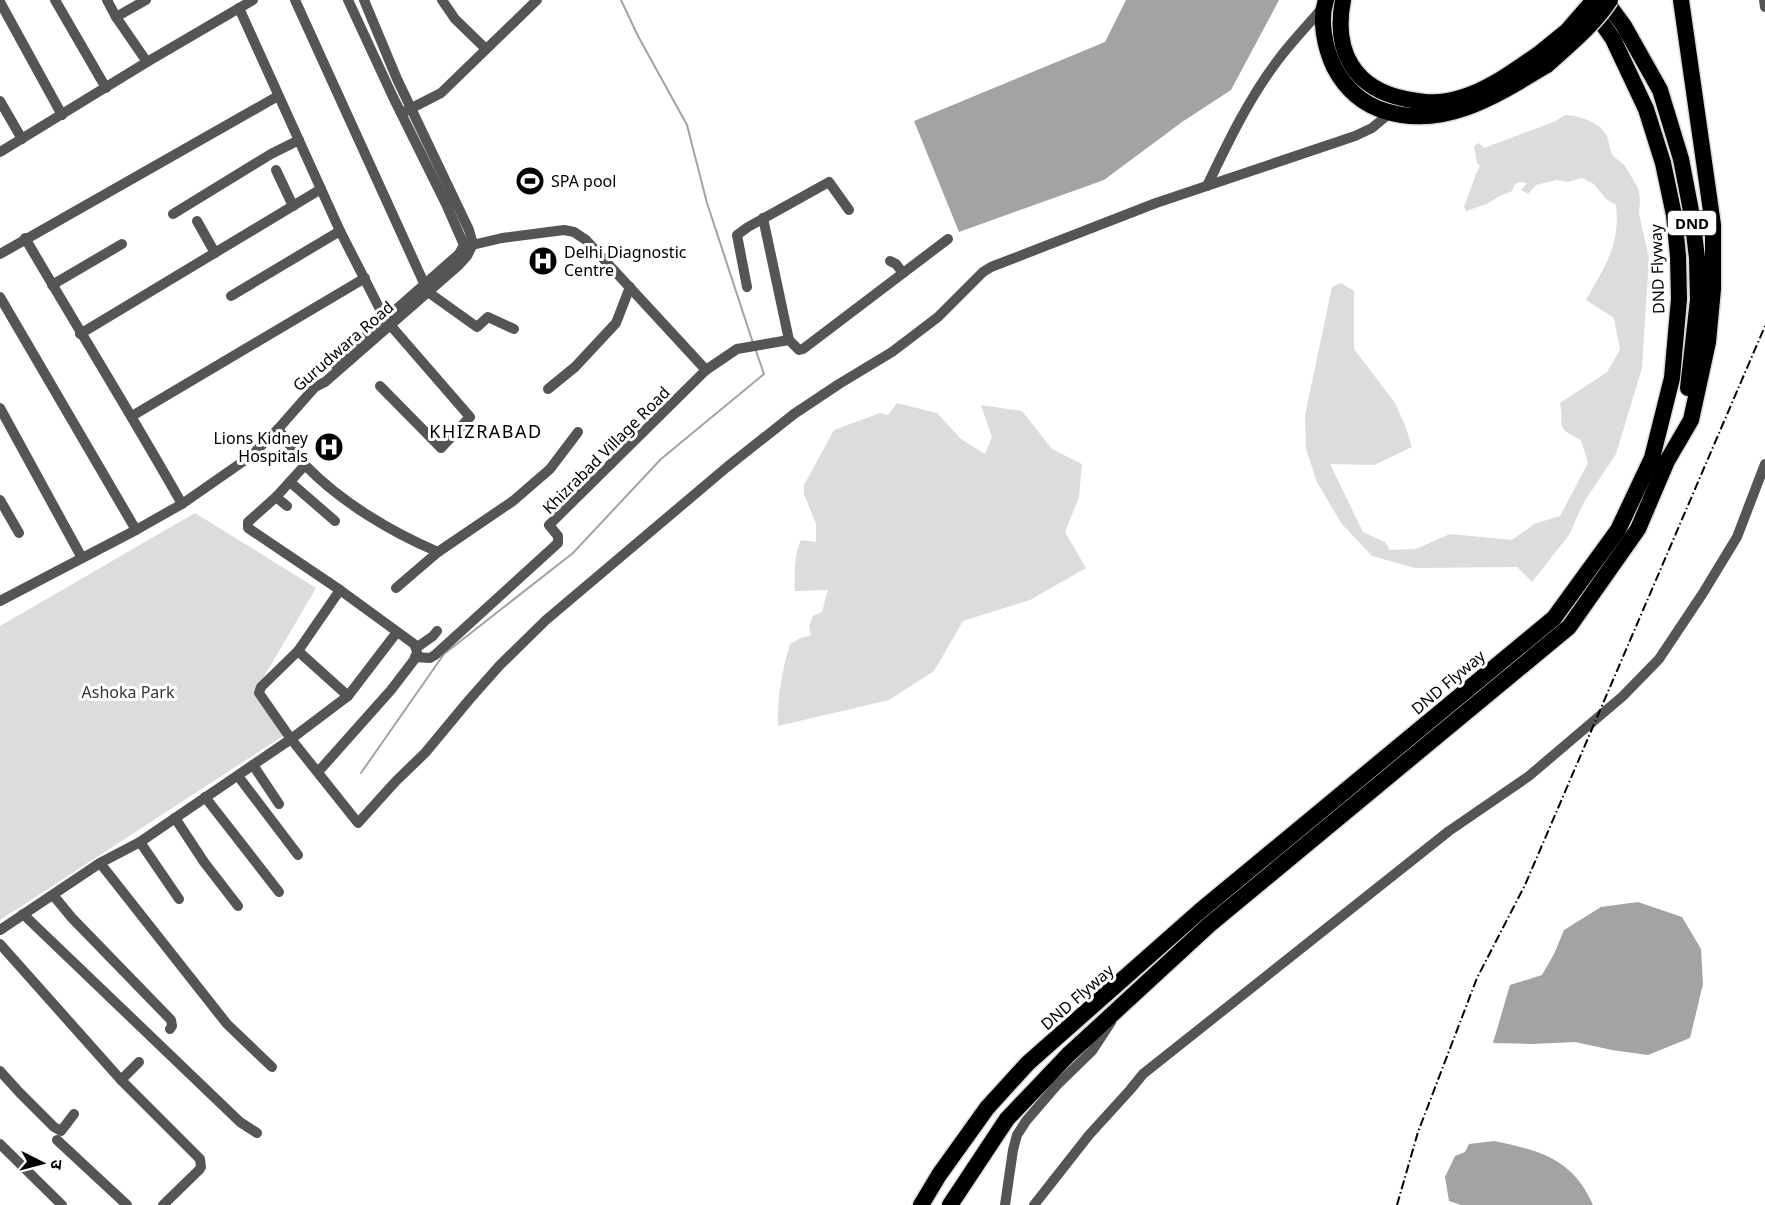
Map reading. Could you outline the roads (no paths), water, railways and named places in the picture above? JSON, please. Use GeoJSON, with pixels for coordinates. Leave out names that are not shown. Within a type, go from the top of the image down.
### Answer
{"type":"FeatureCollection","features":[{"type":"Feature","properties":{"kind":"highway"},"geometry":{"type":"LineString","coordinates":[[1343,0],[1341,14],[1343,42],[1352,66],[1360,78],[1369,86],[1394,97],[1428,104],[1462,98],[1543,59],[1594,0]]}},
{"type":"Feature","properties":{"kind":"highway"},"geometry":{"type":"LineString","coordinates":[[1577,0],[1614,39]]}},
{"type":"Feature","properties":{"kind":"highway"},"geometry":{"type":"LineString","coordinates":[[1586,0],[1614,39]]}},
{"type":"Feature","properties":{"kind":"highway","name":"DND"},"geometry":{"type":"LineString","coordinates":[[1605,0],[1624,26],[1660,90],[1681,159],[1692,216],[1697,258],[1698,300],[1688,394],[1668,461]]}},
{"type":"Feature","properties":{"kind":"highway"},"geometry":{"type":"LineString","coordinates":[[1325,3],[1323,24],[1331,61],[1348,88],[1375,108],[1400,116],[1416,118],[1439,116],[1492,96],[1543,59],[1576,39],[1610,0]]}},
{"type":"Feature","properties":{"kind":"highway"},"geometry":{"type":"LineString","coordinates":[[1668,461],[1691,420],[1708,342],[1713,289],[1713,225],[1682,0]]}},
{"type":"Feature","properties":{"kind":"highway","name":"DND Flyway"},"geometry":{"type":"LineString","coordinates":[[921,1205],[939,1175],[987,1108],[1028,1063],[1200,911],[1554,618],[1618,530],[1652,458],[1672,378],[1679,299],[1674,215],[1663,163],[1646,109],[1614,39]]}},
{"type":"Feature","properties":{"kind":"highway","name":"DND Flyway"},"geometry":{"type":"LineString","coordinates":[[950,1205],[1007,1119],[1068,1055],[1209,925],[1569,627],[1638,529],[1668,461]]}},
{"type":"Feature","properties":{"kind":"street"},"geometry":{"type":"LineString","coordinates":[[55,0],[106,88]]}},
{"type":"Feature","properties":{"kind":"street"},"geometry":{"type":"LineString","coordinates":[[107,0],[147,62]]}},
{"type":"Feature","properties":{"kind":"street"},"geometry":{"type":"LineString","coordinates":[[116,17],[147,0]]}},
{"type":"Feature","properties":{"kind":"street"},"geometry":{"type":"LineString","coordinates":[[0,152],[253,0]]}},
{"type":"Feature","properties":{"kind":"street"},"geometry":{"type":"LineString","coordinates":[[295,0],[426,288],[477,327],[488,317],[514,328]]}},
{"type":"Feature","properties":{"kind":"street"},"geometry":{"type":"LineString","coordinates":[[348,0],[406,111]]}},
{"type":"Feature","properties":{"kind":"street"},"geometry":{"type":"LineString","coordinates":[[364,0],[406,111],[463,241],[468,246],[502,237],[568,230],[574,232],[586,240],[706,370],[732,352],[751,346],[789,340]]}},
{"type":"Feature","properties":{"kind":"street"},"geometry":{"type":"LineString","coordinates":[[442,0],[455,18],[486,49]]}},
{"type":"Feature","properties":{"kind":"street"},"geometry":{"type":"LineString","coordinates":[[406,111],[441,93],[537,0]]}},
{"type":"Feature","properties":{"kind":"street"},"geometry":{"type":"LineString","coordinates":[[1764,0],[1765,6]]}},
{"type":"Feature","properties":{"kind":"street"},"geometry":{"type":"LineString","coordinates":[[0,1],[62,115]]}},
{"type":"Feature","properties":{"kind":"street"},"geometry":{"type":"LineString","coordinates":[[1207,186],[1233,133],[1263,81],[1325,3]]}},
{"type":"Feature","properties":{"kind":"street"},"geometry":{"type":"LineString","coordinates":[[239,8],[340,231],[387,322],[470,417],[441,447],[380,386]]}},
{"type":"Feature","properties":{"kind":"street"},"geometry":{"type":"LineString","coordinates":[[0,254],[278,96]]}},
{"type":"Feature","properties":{"kind":"street"},"geometry":{"type":"LineString","coordinates":[[0,100],[22,139]]}},
{"type":"Feature","properties":{"kind":"street"},"geometry":{"type":"LineString","coordinates":[[340,590],[298,651],[261,687],[259,693],[291,739],[358,823],[424,753],[500,665],[546,620],[727,467],[794,414],[892,352],[938,317],[983,272],[1156,203],[1355,136],[1372,128],[1389,112]]}},
{"type":"Feature","properties":{"kind":"street"},"geometry":{"type":"LineString","coordinates":[[173,214],[271,154],[299,140]]}},
{"type":"Feature","properties":{"kind":"street"},"geometry":{"type":"LineString","coordinates":[[276,170],[293,206]]}},
{"type":"Feature","properties":{"kind":"street"},"geometry":{"type":"LineString","coordinates":[[747,287],[737,235],[763,218],[830,182],[849,210]]}},
{"type":"Feature","properties":{"kind":"street"},"geometry":{"type":"LineString","coordinates":[[80,334],[321,189]]}},
{"type":"Feature","properties":{"kind":"street"},"geometry":{"type":"LineString","coordinates":[[763,218],[789,340],[799,350],[948,239]]}},
{"type":"Feature","properties":{"kind":"street"},"geometry":{"type":"LineString","coordinates":[[196,221],[215,253]]}},
{"type":"Feature","properties":{"kind":"street"},"geometry":{"type":"LineString","coordinates":[[231,296],[340,231]]}},
{"type":"Feature","properties":{"kind":"street"},"geometry":{"type":"LineString","coordinates":[[25,238],[182,504]]}},
{"type":"Feature","properties":{"kind":"street"},"geometry":{"type":"LineString","coordinates":[[52,285],[122,244]]}},
{"type":"Feature","properties":{"kind":"street","name":"Gurudwara Road"},"geometry":{"type":"LineString","coordinates":[[2,596],[136,530],[182,504],[251,456],[315,387],[321,376],[426,288],[459,265],[467,256],[468,246]]}},
{"type":"Feature","properties":{"kind":"street"},"geometry":{"type":"LineString","coordinates":[[890,261],[896,264],[903,273]]}},
{"type":"Feature","properties":{"kind":"street"},"geometry":{"type":"LineString","coordinates":[[132,416],[365,278]]}},
{"type":"Feature","properties":{"kind":"street"},"geometry":{"type":"LineString","coordinates":[[548,389],[575,367],[616,323],[630,287]]}},
{"type":"Feature","properties":{"kind":"street"},"geometry":{"type":"LineString","coordinates":[[0,297],[136,530]]}},
{"type":"Feature","properties":{"kind":"street","name":"Khizrabad Village Road"},"geometry":{"type":"LineString","coordinates":[[416,653],[430,658],[435,655],[558,543],[558,536],[549,525],[706,370]]}},
{"type":"Feature","properties":{"kind":"street"},"geometry":{"type":"LineString","coordinates":[[0,408],[82,558]]}},
{"type":"Feature","properties":{"kind":"street"},"geometry":{"type":"LineString","coordinates":[[278,429],[305,465],[324,482],[393,531],[438,552]]}},
{"type":"Feature","properties":{"kind":"street"},"geometry":{"type":"LineString","coordinates":[[396,588],[438,552],[513,501],[550,470],[578,432]]}},
{"type":"Feature","properties":{"kind":"street"},"geometry":{"type":"LineString","coordinates":[[1034,1205],[1089,1135],[1143,1074],[1449,831],[1529,776],[1623,696],[1659,659],[1703,593],[1737,537],[1765,464]]}},
{"type":"Feature","properties":{"kind":"street"},"geometry":{"type":"LineString","coordinates":[[305,465],[276,497],[248,522],[248,528],[340,590],[414,644],[416,653]]}},
{"type":"Feature","properties":{"kind":"street"},"geometry":{"type":"LineString","coordinates":[[290,482],[335,521]]}},
{"type":"Feature","properties":{"kind":"street"},"geometry":{"type":"LineString","coordinates":[[276,497],[287,506]]}},
{"type":"Feature","properties":{"kind":"street"},"geometry":{"type":"LineString","coordinates":[[0,500],[19,533]]}},
{"type":"Feature","properties":{"kind":"street"},"geometry":{"type":"LineString","coordinates":[[318,772],[391,690],[416,653],[437,631]]}},
{"type":"Feature","properties":{"kind":"street"},"geometry":{"type":"LineString","coordinates":[[0,930],[100,863],[140,842],[291,739],[348,696],[397,632]]}},
{"type":"Feature","properties":{"kind":"street"},"geometry":{"type":"LineString","coordinates":[[298,651],[348,696]]}},
{"type":"Feature","properties":{"kind":"street"},"geometry":{"type":"LineString","coordinates":[[253,765],[279,804]]}},
{"type":"Feature","properties":{"kind":"street"},"geometry":{"type":"LineString","coordinates":[[238,776],[298,855]]}},
{"type":"Feature","properties":{"kind":"street"},"geometry":{"type":"LineString","coordinates":[[206,797],[279,892]]}},
{"type":"Feature","properties":{"kind":"street"},"geometry":{"type":"LineString","coordinates":[[176,818],[204,862],[238,906]]}},
{"type":"Feature","properties":{"kind":"street"},"geometry":{"type":"LineString","coordinates":[[140,842],[179,899]]}},
{"type":"Feature","properties":{"kind":"street"},"geometry":{"type":"LineString","coordinates":[[100,863],[227,1024],[272,1067]]}},
{"type":"Feature","properties":{"kind":"street"},"geometry":{"type":"LineString","coordinates":[[52,895],[171,1020],[170,1029]]}},
{"type":"Feature","properties":{"kind":"street"},"geometry":{"type":"LineString","coordinates":[[23,914],[240,1122],[257,1133]]}},
{"type":"Feature","properties":{"kind":"street"},"geometry":{"type":"LineString","coordinates":[[0,944],[121,1080],[200,1159],[199,1170],[163,1205]]}},
{"type":"Feature","properties":{"kind":"street"},"geometry":{"type":"LineString","coordinates":[[1005,1205],[1017,1135],[1049,1094],[1092,1051],[1123,1005]]}},
{"type":"Feature","properties":{"kind":"street"},"geometry":{"type":"LineString","coordinates":[[121,1080],[139,1062]]}},
{"type":"Feature","properties":{"kind":"street"},"geometry":{"type":"LineString","coordinates":[[0,1071],[54,1127],[61,1131],[75,1114]]}},
{"type":"Feature","properties":{"kind":"street"},"geometry":{"type":"LineString","coordinates":[[57,1140],[127,1205]]}},
{"type":"Feature","properties":{"kind":"street"},"geometry":{"type":"LineString","coordinates":[[0,1144],[63,1205]]}},
{"type":"Feature","properties":{"kind":"waterway"},"geometry":{"type":"LineString","coordinates":[[621,0],[687,125],[707,203],[753,343]]}},
{"type":"Feature","properties":{"kind":"waterway"},"geometry":{"type":"LineString","coordinates":[[361,773],[444,654],[573,553],[661,459],[764,374],[755,348]]}},
{"type":"Feature","properties":{"kind":"railway"},"geometry":{"type":"LineString","coordinates":[[1397,1205],[1418,1132],[1477,978],[1525,885],[1765,326]]}},
{"type":"Feature","properties":{"kind":"place","name":"SPA pool"},"geometry":{"type":"Point","coordinates":[530,181]}},
{"type":"Feature","properties":{"kind":"place","name":"Delhi Diagnostic Centre"},"geometry":{"type":"Point","coordinates":[543,261]}},
{"type":"Feature","properties":{"kind":"place","name":"Lions Kidney Hospitals"},"geometry":{"type":"Point","coordinates":[329,447]}},
{"type":"Feature","properties":{"kind":"district","name":"KHIZRABAD"},"geometry":{"type":"Point","coordinates":[486,431]}},
{"type":"Feature","properties":{"kind":"park label","name":"Ashoka Park"},"geometry":{"type":"Point","coordinates":[128,692]}}]}
